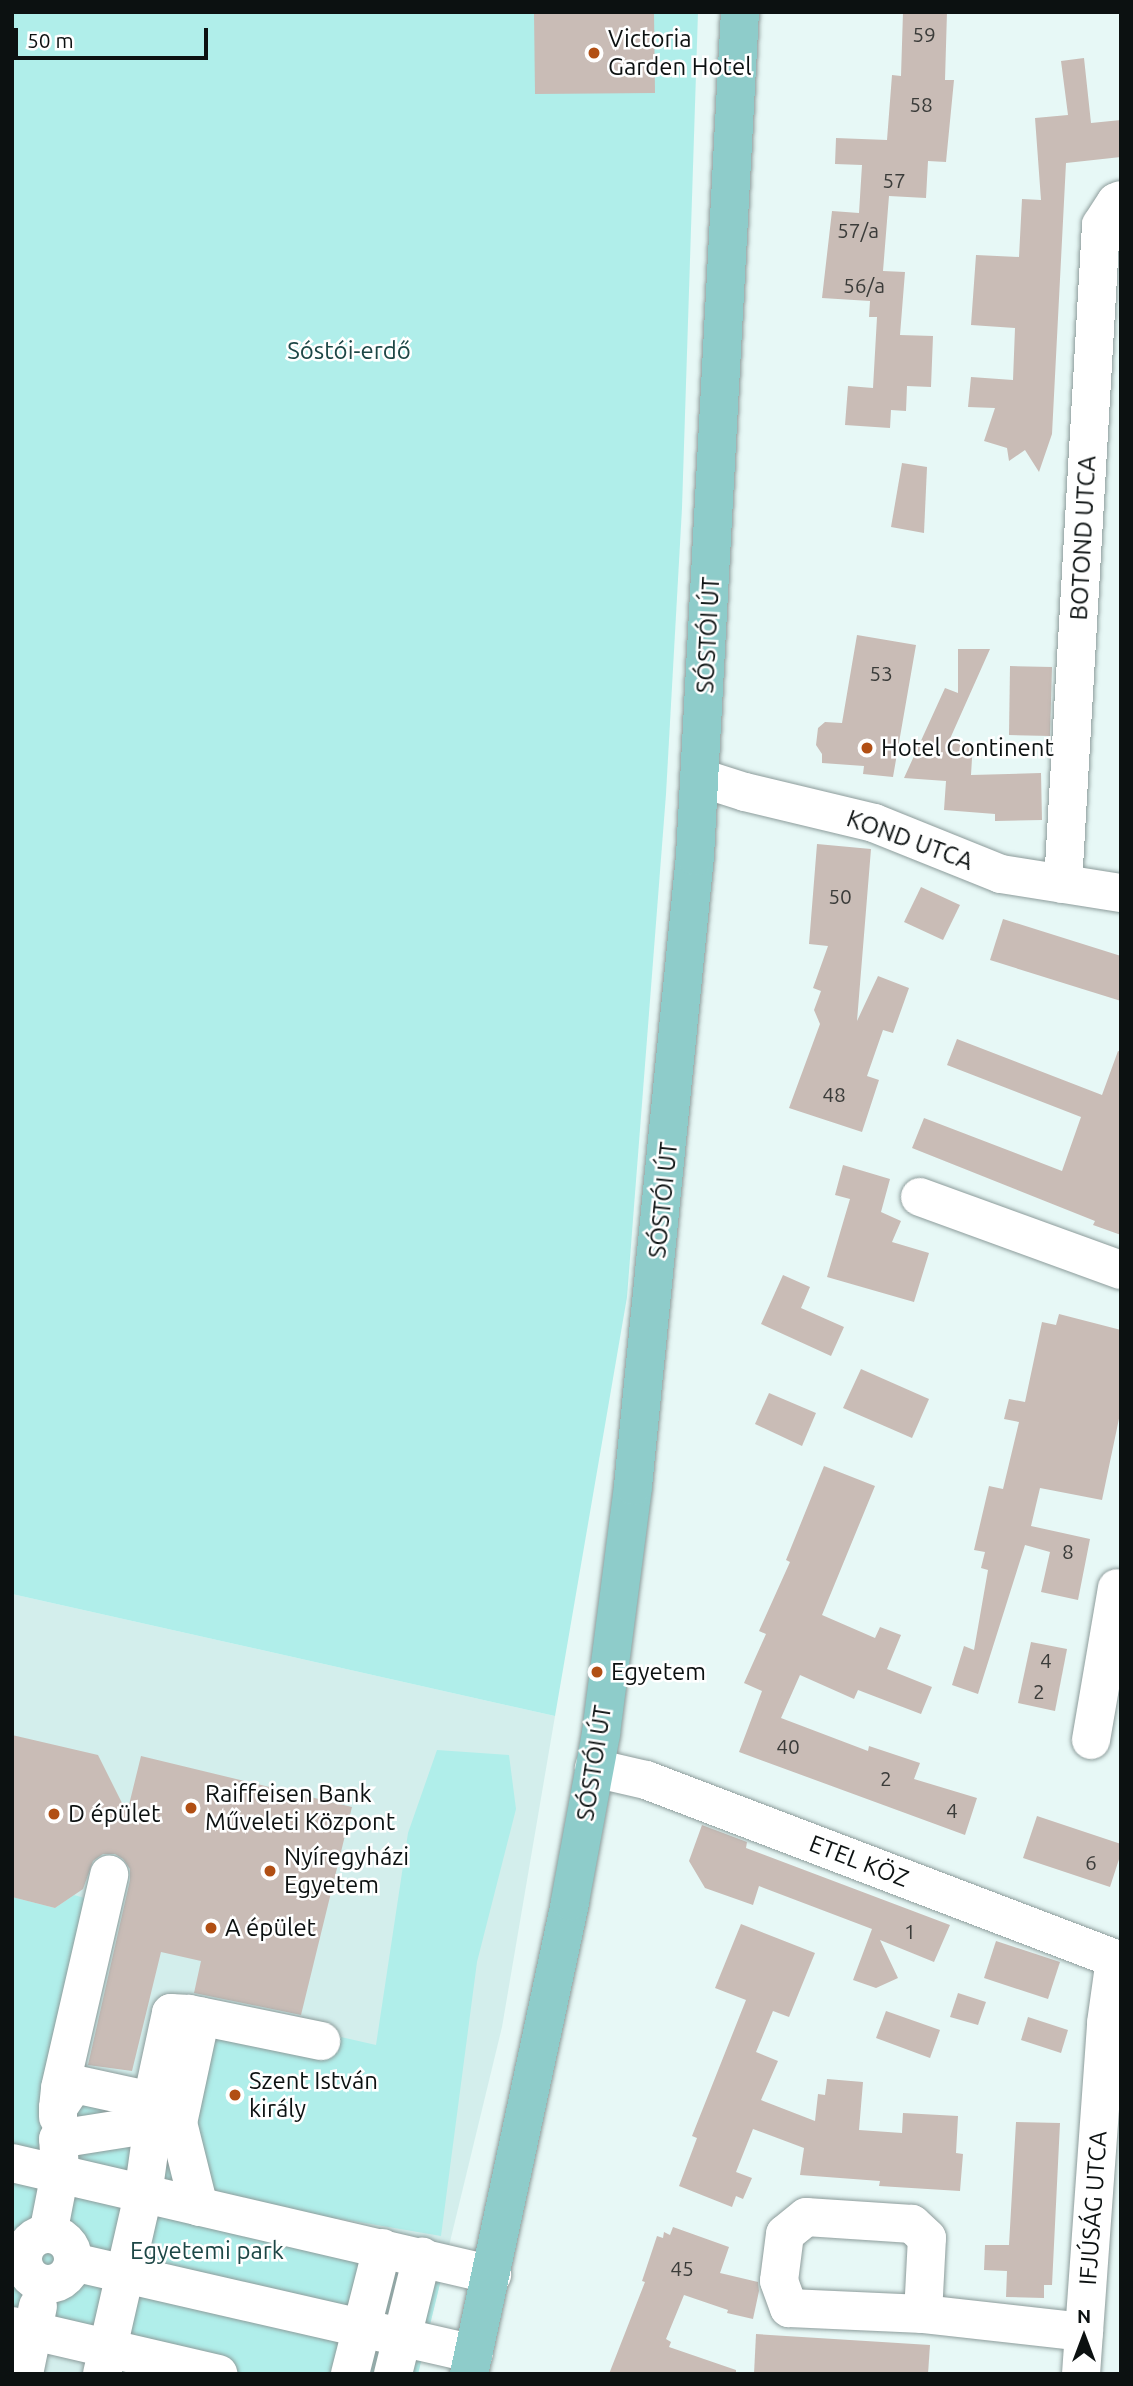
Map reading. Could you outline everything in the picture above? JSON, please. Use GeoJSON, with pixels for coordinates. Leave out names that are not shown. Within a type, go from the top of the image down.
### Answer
{"type":"FeatureCollection","features":[{"type":"Feature","properties":{"kind":"main road","name":"SÓSTÓI ÚT"},"geometry":{"type":"LineString","coordinates":[[471,2364],[570,1901],[594,1768],[633,1486],[655,1283],[701,778],[740,12]]}},
{"type":"Feature","properties":{"kind":"street","name":"BOTOND UTCA"},"geometry":{"type":"LineString","coordinates":[[1063,884],[1101,225],[1116,202],[1121,200]]}},
{"type":"Feature","properties":{"kind":"street","name":"KOND UTCA"},"geometry":{"type":"LineString","coordinates":[[701,778],[745,792],[874,823],[1001,874],[1121,892]]}},
{"type":"Feature","properties":{"kind":"street"},"geometry":{"type":"LineString","coordinates":[[920,1197],[1121,1270]]}},
{"type":"Feature","properties":{"kind":"street"},"geometry":{"type":"LineString","coordinates":[[1091,1740],[1120,1584]]}},
{"type":"Feature","properties":{"kind":"street","name":"ETEL KÖZ"},"geometry":{"type":"LineString","coordinates":[[594,1768],[646,1780],[1118,1960]]}},
{"type":"Feature","properties":{"kind":"street"},"geometry":{"type":"LineString","coordinates":[[61,2248],[60,2088],[109,1875]]}},
{"type":"Feature","properties":{"kind":"street","name":"IFJÚSÁG UTCA"},"geometry":{"type":"LineString","coordinates":[[1082,2374],[1106,2024],[1118,1960]]}},
{"type":"Feature","properties":{"kind":"street"},"geometry":{"type":"LineString","coordinates":[[105,2361],[126,2276],[159,2114],[171,2013],[201,2016],[321,2041]]}},
{"type":"Feature","properties":{"kind":"street"},"geometry":{"type":"LineString","coordinates":[[59,2140],[75,2084],[159,2114],[200,2207]]}},
{"type":"Feature","properties":{"kind":"street"},"geometry":{"type":"LineString","coordinates":[[12,2160],[59,2140],[159,2114]]}},
{"type":"Feature","properties":{"kind":"street"},"geometry":{"type":"LineString","coordinates":[[59,2140],[143,2194],[492,2275]]}},
{"type":"Feature","properties":{"kind":"street"},"geometry":{"type":"LineString","coordinates":[[24,2374],[23,2328],[42,2283],[29,2275],[23,2260],[24,2252],[33,2239],[126,2276],[361,2329],[398,2356],[471,2364]]}},
{"type":"Feature","properties":{"kind":"street"},"geometry":{"type":"LineString","coordinates":[[350,2374],[382,2248]]}},
{"type":"Feature","properties":{"kind":"street"},"geometry":{"type":"LineString","coordinates":[[398,2356],[422,2257]]}},
{"type":"Feature","properties":{"kind":"street"},"geometry":{"type":"LineString","coordinates":[[923,2314],[1084,2332]]}},
{"type":"Feature","properties":{"kind":"street"},"geometry":{"type":"LineString","coordinates":[[23,2328],[105,2361],[218,2374]]}},
{"type":"Feature","properties":{"kind":"shaded area","name":"Nyíregyházi Egyetem"},"geometry":{"type":"Polygon","coordinates":[[[12,1594],[555,1716],[502,2027],[418,2374],[12,2374],[12,1594]]]}},
{"type":"Feature","properties":{"kind":"green space","name":"Sóstói-erdő"},"geometry":{"type":"Polygon","coordinates":[[[12,12],[698,12],[682,508],[666,794],[627,1297],[555,1716],[12,1594],[12,12]]]}},
{"type":"Feature","properties":{"kind":"green space","name":"Egyetemi park"},"geometry":{"type":"Polygon","coordinates":[[[437,1750],[509,1755],[516,1809],[477,1962],[441,2236],[336,2218],[331,2237],[445,2263],[418,2374],[105,2374],[12,2321],[12,1897],[55,1908],[74,1895],[106,1904],[67,2075],[124,2104],[192,2003],[376,2045],[408,1833],[437,1750]]]}},
{"type":"Feature","properties":{"kind":"building","name":"Victoria Garden Hotel"},"geometry":{"type":"Polygon","coordinates":[[[654,12],[655,93],[535,94],[534,13],[654,12]]]}},
{"type":"Feature","properties":{"kind":"building"},"geometry":{"type":"Polygon","coordinates":[[[903,12],[947,12],[945,80],[954,80],[946,162],[928,161],[926,198],[889,196],[883,271],[905,272],[900,335],[933,336],[931,387],[907,386],[906,411],[891,410],[890,428],[845,425],[848,386],[873,388],[877,317],[869,317],[870,301],[822,298],[832,211],[859,213],[862,165],[835,164],[836,138],[887,140],[892,75],[901,76],[903,12]]]}},
{"type":"Feature","properties":{"kind":"building"},"geometry":{"type":"Polygon","coordinates":[[[1084,58],[1091,123],[1121,120],[1121,157],[1066,163],[1052,434],[1039,472],[1025,450],[1009,461],[1007,448],[984,441],[995,408],[968,407],[971,377],[1013,380],[1015,328],[971,325],[976,255],[1019,257],[1022,199],[1041,200],[1035,118],[1068,115],[1061,61],[1084,58]]]}},
{"type":"Feature","properties":{"kind":"building"},"geometry":{"type":"Polygon","coordinates":[[[902,463],[927,467],[924,533],[891,527],[902,463]]]}},
{"type":"Feature","properties":{"kind":"building"},"geometry":{"type":"Polygon","coordinates":[[[857,635],[916,645],[893,777],[863,774],[864,766],[822,763],[822,754],[816,745],[818,728],[825,722],[842,723],[857,635]]]}},
{"type":"Feature","properties":{"kind":"building"},"geometry":{"type":"Polygon","coordinates":[[[958,649],[990,649],[949,741],[973,742],[971,775],[1041,773],[1042,820],[995,821],[995,814],[944,810],[946,781],[904,778],[945,688],[958,693],[958,649]]]}},
{"type":"Feature","properties":{"kind":"building"},"geometry":{"type":"Polygon","coordinates":[[[1010,666],[1052,667],[1050,736],[1009,735],[1010,666]]]}},
{"type":"Feature","properties":{"kind":"building"},"geometry":{"type":"Polygon","coordinates":[[[817,844],[871,849],[857,1021],[878,976],[909,988],[893,1033],[883,1030],[867,1076],[879,1080],[862,1132],[789,1108],[820,1024],[814,1010],[821,991],[813,988],[828,946],[809,944],[817,844]]]}},
{"type":"Feature","properties":{"kind":"building"},"geometry":{"type":"Polygon","coordinates":[[[921,887],[960,905],[943,940],[904,922],[921,887]]]}},
{"type":"Feature","properties":{"kind":"building"},"geometry":{"type":"Polygon","coordinates":[[[1003,919],[1121,956],[1121,1001],[990,960],[1003,919]]]}},
{"type":"Feature","properties":{"kind":"building"},"geometry":{"type":"Polygon","coordinates":[[[957,1039],[1102,1095],[1118,1051],[1121,1052],[1121,1235],[1093,1225],[1095,1221],[912,1148],[924,1118],[1062,1171],[1081,1117],[947,1065],[957,1039]]]}},
{"type":"Feature","properties":{"kind":"building"},"geometry":{"type":"Polygon","coordinates":[[[843,1165],[890,1179],[881,1212],[901,1221],[892,1242],[929,1253],[914,1302],[827,1277],[850,1199],[835,1195],[843,1165]]]}},
{"type":"Feature","properties":{"kind":"building"},"geometry":{"type":"Polygon","coordinates":[[[783,1275],[810,1287],[801,1308],[844,1327],[831,1356],[761,1324],[783,1275]]]}},
{"type":"Feature","properties":{"kind":"building"},"geometry":{"type":"Polygon","coordinates":[[[1059,1314],[1121,1330],[1121,1409],[1102,1500],[1040,1488],[1031,1526],[1090,1539],[1078,1600],[1041,1592],[1050,1552],[1025,1545],[978,1694],[952,1685],[964,1646],[974,1650],[988,1570],[981,1568],[985,1552],[974,1550],[989,1486],[1003,1489],[1019,1422],[1004,1419],[1009,1399],[1025,1402],[1042,1322],[1056,1325],[1059,1314]]]}},
{"type":"Feature","properties":{"kind":"building"},"geometry":{"type":"Polygon","coordinates":[[[861,1369],[929,1399],[912,1438],[843,1408],[861,1369]]]}},
{"type":"Feature","properties":{"kind":"building"},"geometry":{"type":"Polygon","coordinates":[[[769,1393],[816,1413],[802,1446],[755,1424],[769,1393]]]}},
{"type":"Feature","properties":{"kind":"building"},"geometry":{"type":"Polygon","coordinates":[[[824,1466],[875,1486],[822,1615],[875,1638],[880,1627],[901,1635],[887,1669],[932,1687],[921,1714],[858,1690],[854,1699],[800,1675],[781,1718],[868,1751],[869,1746],[920,1763],[914,1779],[977,1798],[965,1835],[739,1752],[762,1691],[744,1683],[766,1634],[759,1631],[790,1562],[786,1560],[824,1466]]]}},
{"type":"Feature","properties":{"kind":"building"},"geometry":{"type":"Polygon","coordinates":[[[1031,1642],[1067,1649],[1055,1711],[1018,1703],[1031,1642]]]}},
{"type":"Feature","properties":{"kind":"building","name":"A épület"},"geometry":{"type":"Polygon","coordinates":[[[12,1735],[98,1755],[127,1813],[141,1756],[352,1807],[301,2015],[194,1993],[201,1961],[161,1952],[132,2071],[88,2065],[130,1880],[130,1869],[123,1859],[115,1854],[103,1854],[93,1861],[83,1889],[55,1908],[12,1897],[12,1735]]]}},
{"type":"Feature","properties":{"kind":"building"},"geometry":{"type":"Polygon","coordinates":[[[1037,1816],[1121,1844],[1121,1853],[1110,1887],[1023,1858],[1037,1816]]]}},
{"type":"Feature","properties":{"kind":"building"},"geometry":{"type":"Polygon","coordinates":[[[702,1825],[747,1842],[746,1848],[950,1925],[934,1962],[880,1940],[898,1978],[876,1988],[853,1980],[872,1929],[759,1886],[753,1905],[705,1888],[689,1861],[702,1825]]]}},
{"type":"Feature","properties":{"kind":"building"},"geometry":{"type":"Polygon","coordinates":[[[741,1924],[815,1953],[789,2017],[773,2011],[756,2052],[778,2061],[761,2100],[815,2121],[818,2094],[825,2095],[827,2079],[863,2082],[859,2130],[902,2133],[903,2113],[958,2116],[956,2153],[963,2154],[960,2191],[879,2186],[880,2181],[800,2175],[804,2148],[753,2129],[736,2172],[752,2178],[743,2199],[736,2196],[732,2207],[679,2186],[697,2138],[692,2136],[746,2000],[715,1988],[741,1924]]]}},
{"type":"Feature","properties":{"kind":"building"},"geometry":{"type":"Polygon","coordinates":[[[996,1941],[1060,1962],[1048,1999],[984,1978],[996,1941]]]}},
{"type":"Feature","properties":{"kind":"building"},"geometry":{"type":"Polygon","coordinates":[[[958,1993],[986,2002],[978,2025],[950,2017],[958,1993]]]}},
{"type":"Feature","properties":{"kind":"building"},"geometry":{"type":"Polygon","coordinates":[[[886,2011],[940,2030],[930,2058],[876,2038],[886,2011]]]}},
{"type":"Feature","properties":{"kind":"building"},"geometry":{"type":"Polygon","coordinates":[[[1028,2017],[1068,2030],[1061,2053],[1021,2040],[1028,2017]]]}},
{"type":"Feature","properties":{"kind":"building"},"geometry":{"type":"Polygon","coordinates":[[[1016,2122],[1060,2123],[1052,2285],[1044,2285],[1044,2298],[1006,2297],[1007,2271],[984,2270],[985,2245],[1009,2245],[1016,2122]]]}},
{"type":"Feature","properties":{"kind":"building"},"geometry":{"type":"Polygon","coordinates":[[[673,2227],[729,2247],[720,2273],[758,2282],[759,2291],[753,2319],[727,2313],[728,2310],[684,2295],[666,2339],[671,2342],[669,2347],[736,2370],[736,2374],[609,2374],[645,2282],[642,2281],[657,2236],[663,2238],[664,2232],[670,2235],[673,2227]]]}},
{"type":"Feature","properties":{"kind":"building"},"geometry":{"type":"Polygon","coordinates":[[[756,2334],[930,2345],[928,2374],[754,2374],[756,2334]]]}},
{"type":"Feature","properties":{"kind":"place","name":"Victoria Garden Hotel"},"geometry":{"type":"Point","coordinates":[594,53]}},
{"type":"Feature","properties":{"kind":"place","name":"Hotel Continent"},"geometry":{"type":"Point","coordinates":[867,748]}},
{"type":"Feature","properties":{"kind":"place","name":"Egyetem"},"geometry":{"type":"Point","coordinates":[597,1672]}},
{"type":"Feature","properties":{"kind":"place","name":"Raiffeisen Bank Műveleti Központ"},"geometry":{"type":"Point","coordinates":[191,1808]}},
{"type":"Feature","properties":{"kind":"place","name":"D épület"},"geometry":{"type":"Point","coordinates":[54,1814]}},
{"type":"Feature","properties":{"kind":"place","name":"Nyíregyházi Egyetem"},"geometry":{"type":"Point","coordinates":[270,1871]}},
{"type":"Feature","properties":{"kind":"place","name":"A épület"},"geometry":{"type":"Point","coordinates":[211,1928]}},
{"type":"Feature","properties":{"kind":"place","name":"Szent István király"},"geometry":{"type":"Point","coordinates":[235,2095]}}]}
